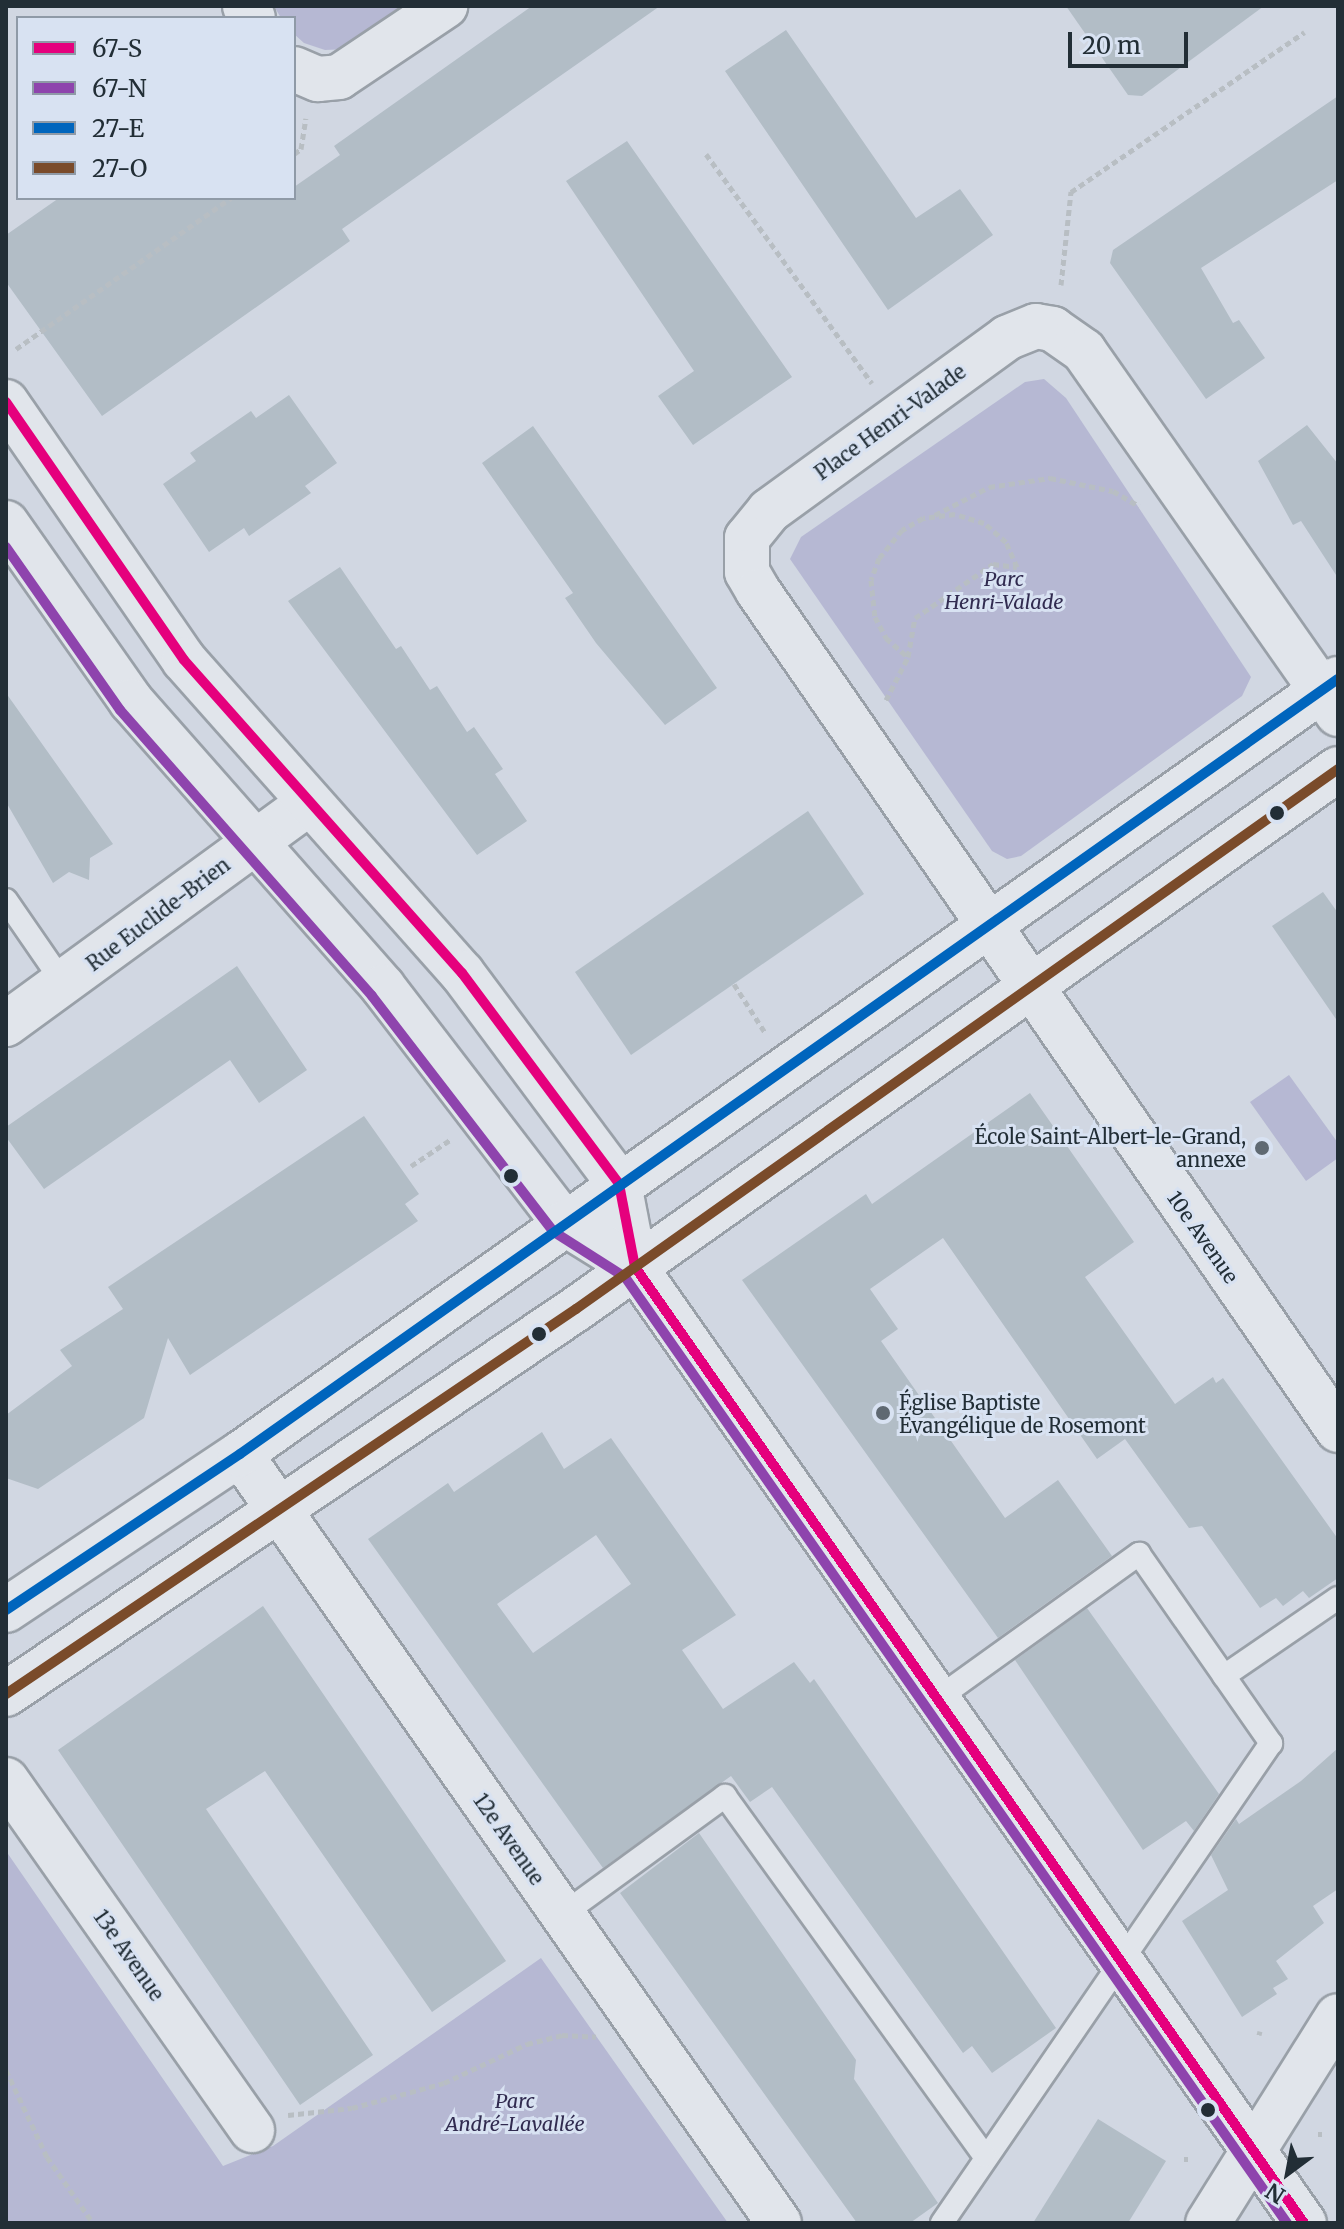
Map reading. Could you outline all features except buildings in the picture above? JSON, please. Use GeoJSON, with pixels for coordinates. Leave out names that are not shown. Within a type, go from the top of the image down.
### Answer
{"type":"FeatureCollection","features":[{"type":"Feature","properties":{"kind":"main road"},"geometry":{"type":"LineString","coordinates":[[301,89],[318,79],[339,77],[445,6]]}},
{"type":"Feature","properties":{"kind":"main road","name":"Place Henri-Valade"},"geometry":{"type":"LineString","coordinates":[[989,923],[758,591],[745,550],[754,526],[769,511],[1007,338],[1036,326],[1053,329],[1084,351],[1333,694]]}},
{"type":"Feature","properties":{"kind":"main road"},"geometry":{"type":"LineString","coordinates":[[6,402],[184,660],[462,973],[619,1184],[635,1267]]}},
{"type":"Feature","properties":{"kind":"main road"},"geometry":{"type":"LineString","coordinates":[[6,523],[131,701],[383,987],[564,1223],[635,1267],[1304,2223]]}},
{"type":"Feature","properties":{"kind":"main road"},"geometry":{"type":"LineString","coordinates":[[6,1610],[240,1454],[989,923],[1333,694]]}},
{"type":"Feature","properties":{"kind":"main road"},"geometry":{"type":"LineString","coordinates":[[6,1694],[280,1512],[635,1267],[1338,769]]}},
{"type":"Feature","properties":{"kind":"main road","name":"Rue Euclide-Brien"},"geometry":{"type":"LineString","coordinates":[[6,1024],[309,803]]}},
{"type":"Feature","properties":{"kind":"main road","name":"10e Avenue"},"geometry":{"type":"LineString","coordinates":[[989,923],[1030,989],[1338,1430]]}},
{"type":"Feature","properties":{"kind":"main road","name":"12e Avenue"},"geometry":{"type":"LineString","coordinates":[[240,1454],[779,2223]]}},
{"type":"Feature","properties":{"kind":"main road","name":"13e Avenue"},"geometry":{"type":"LineString","coordinates":[[6,1780],[266,2123]]}},
{"type":"Feature","properties":{"kind":"main road"},"geometry":{"type":"LineString","coordinates":[[1208,2223],[1338,2016]]}},
{"type":"Feature","properties":{"kind":"lane"},"geometry":{"type":"LineString","coordinates":[[6,900],[64,984]]}},
{"type":"Feature","properties":{"kind":"lane"},"geometry":{"type":"LineString","coordinates":[[937,1699],[1139,1554],[1271,1743],[1121,1963],[984,2155],[942,2223]]}},
{"type":"Feature","properties":{"kind":"lane"},"geometry":{"type":"LineString","coordinates":[[1224,1676],[1338,1598]]}},
{"type":"Feature","properties":{"kind":"lane"},"geometry":{"type":"LineString","coordinates":[[562,1915],[725,1796],[984,2155]]}},
{"type":"Feature","properties":{"kind":"path"},"geometry":{"type":"LineString","coordinates":[[1061,285],[1071,192],[1305,32]]}},
{"type":"Feature","properties":{"kind":"path"},"geometry":{"type":"LineString","coordinates":[[296,153],[301,149],[301,89]]}},
{"type":"Feature","properties":{"kind":"path"},"geometry":{"type":"LineString","coordinates":[[706,154],[874,386]]}},
{"type":"Feature","properties":{"kind":"path"},"geometry":{"type":"LineString","coordinates":[[16,349],[228,200]]}},
{"type":"Feature","properties":{"kind":"path"},"geometry":{"type":"LineString","coordinates":[[908,657],[879,629],[871,580],[893,537],[978,491],[1050,478],[1113,491],[1150,512]]}},
{"type":"Feature","properties":{"kind":"path"},"geometry":{"type":"LineString","coordinates":[[884,706],[908,657],[915,618],[993,564],[1017,567],[1015,554],[984,523],[935,515]]}},
{"type":"Feature","properties":{"kind":"path"},"geometry":{"type":"LineString","coordinates":[[734,984],[763,1031]]}},
{"type":"Feature","properties":{"kind":"path"},"geometry":{"type":"LineString","coordinates":[[411,1166],[450,1140]]}},
{"type":"Feature","properties":{"kind":"path"},"geometry":{"type":"LineString","coordinates":[[266,2123],[352,2108],[444,2083],[562,2035],[610,2039]]}},
{"type":"Feature","properties":{"kind":"path"},"geometry":{"type":"LineString","coordinates":[[6,2070],[47,2157],[93,2223]]}},
{"type":"Feature","properties":{"kind":"green space"},"geometry":{"type":"Polygon","coordinates":[[[274,6],[411,6],[347,49],[325,50],[304,43],[296,36],[296,16],[280,16],[274,6]]]}},
{"type":"Feature","properties":{"kind":"green space","name":"Parc Henri-Valade"},"geometry":{"type":"Polygon","coordinates":[[[1044,379],[1066,398],[1251,677],[1242,696],[1021,856],[1007,859],[992,851],[790,559],[801,537],[1025,382],[1044,379]]]}},
{"type":"Feature","properties":{"kind":"green space"},"geometry":{"type":"Polygon","coordinates":[[[1289,1075],[1338,1143],[1338,1158],[1306,1181],[1250,1102],[1289,1075]]]}},
{"type":"Feature","properties":{"kind":"green space","name":"Parc André-Lavallée"},"geometry":{"type":"Polygon","coordinates":[[[6,1851],[223,2166],[273,2146],[541,1958],[728,2223],[6,2223],[6,1851]]]}},
{"type":"Feature","properties":{"kind":"transit line","name":"67-S"},"geometry":{"type":"LineString","coordinates":[[6,402],[184,660],[462,973],[619,1184],[635,1267],[1304,2223]]}},
{"type":"Feature","properties":{"kind":"transit line","name":"67-N"},"geometry":{"type":"LineString","coordinates":[[6,547],[120,710],[372,996],[554,1232],[625,1277],[1287,2223]]}},
{"type":"Feature","properties":{"kind":"transit line","name":"27-E"},"geometry":{"type":"LineString","coordinates":[[6,1610],[240,1454],[1338,679]]}},
{"type":"Feature","properties":{"kind":"transit line","name":"27-O"},"geometry":{"type":"LineString","coordinates":[[6,1694],[576,1309],[1338,769]]}},
{"type":"Feature","properties":{"kind":"place","name":"École Saint-Albert-le-Grand, annexe"},"geometry":{"type":"Point","coordinates":[1262,1148]}},
{"type":"Feature","properties":{"kind":"place","name":"Église Baptiste Évangélique de Rosemont"},"geometry":{"type":"Point","coordinates":[883,1413]}}]}
